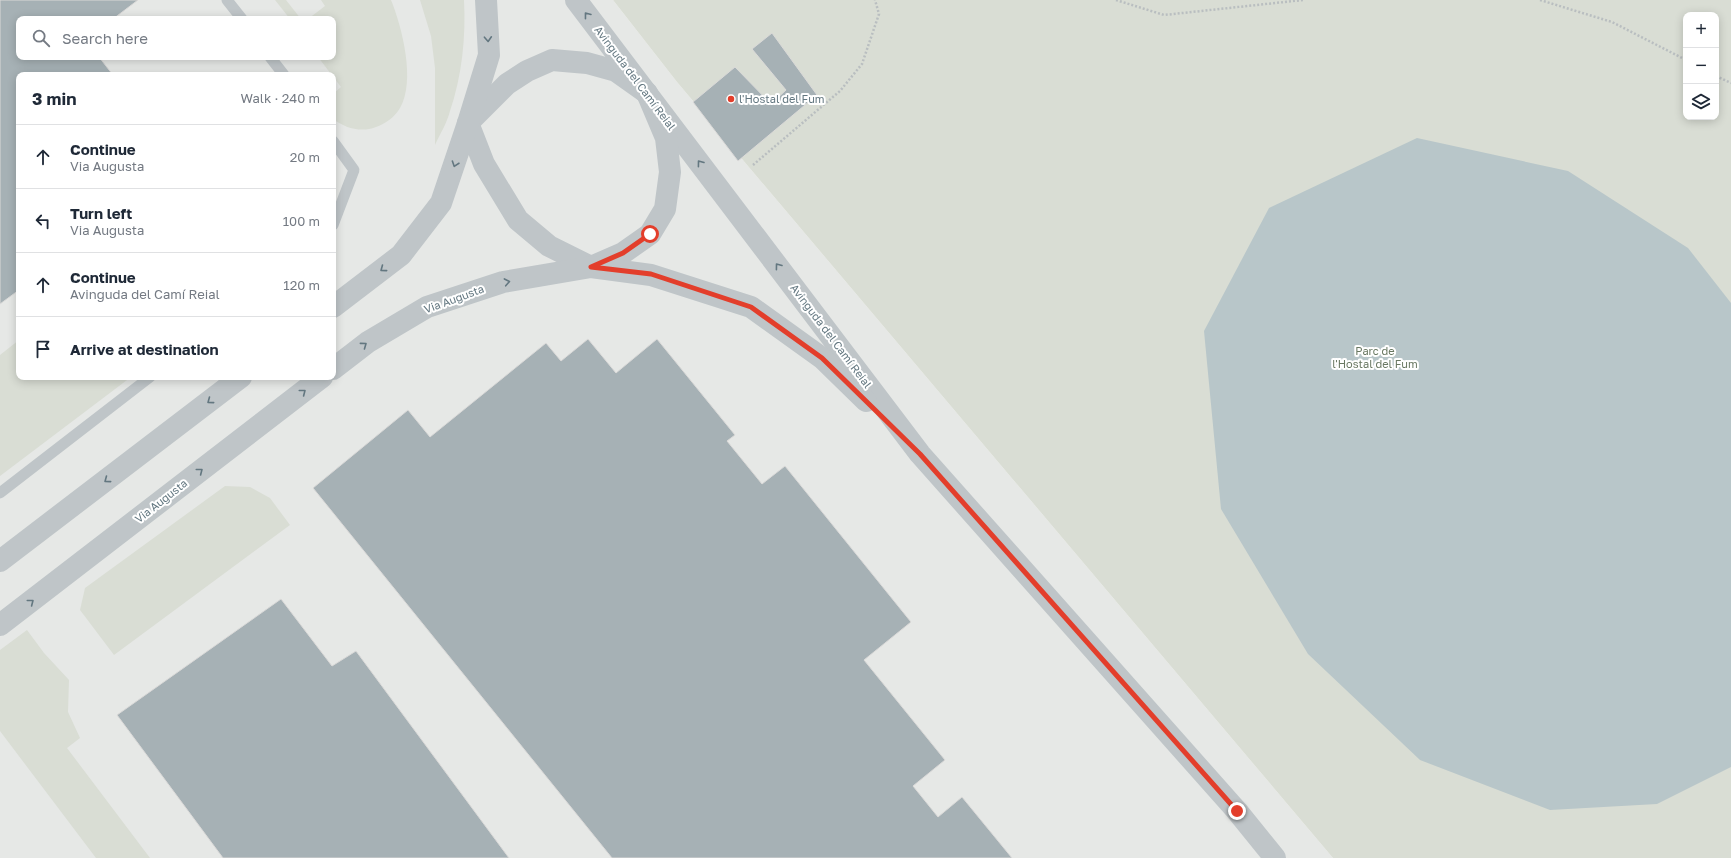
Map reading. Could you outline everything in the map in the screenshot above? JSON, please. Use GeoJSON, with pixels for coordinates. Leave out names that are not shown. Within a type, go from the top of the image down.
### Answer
{"type":"FeatureCollection","features":[{"type":"Feature","properties":{"kind":"street"},"geometry":{"type":"LineString","coordinates":[[336,305],[401,255],[441,203],[489,55],[486,0]]}},
{"type":"Feature","properties":{"kind":"street","name":"Avinguda del Camí Reial"},"geometry":{"type":"LineString","coordinates":[[576,0],[920,454],[1237,811],[1275,858]]}},
{"type":"Feature","properties":{"kind":"street"},"geometry":{"type":"LineString","coordinates":[[468,123],[508,84],[527,71],[552,60],[587,63],[616,71],[647,93]]}},
{"type":"Feature","properties":{"kind":"street","name":"Via Augusta"},"geometry":{"type":"LineString","coordinates":[[336,367],[368,342],[428,307],[503,282],[591,267],[623,253],[650,234],[665,209],[670,172],[666,138],[647,93]]}},
{"type":"Feature","properties":{"kind":"street","name":"Via Augusta"},"geometry":{"type":"LineString","coordinates":[[468,123],[484,164],[518,220],[549,246],[591,267],[651,274],[751,307],[822,358],[920,454]]}},
{"type":"Feature","properties":{"kind":"street"},"geometry":{"type":"LineString","coordinates":[[0,561],[237,380]]}},
{"type":"Feature","properties":{"kind":"street","name":"Via Augusta"},"geometry":{"type":"LineString","coordinates":[[0,625],[318,380]]}},
{"type":"Feature","properties":{"kind":"lane"},"geometry":{"type":"LineString","coordinates":[[228,0],[240,16]]}},
{"type":"Feature","properties":{"kind":"lane"},"geometry":{"type":"LineString","coordinates":[[272,60],[282,72]]}},
{"type":"Feature","properties":{"kind":"lane"},"geometry":{"type":"LineString","coordinates":[[336,145],[354,170],[336,217]]}},
{"type":"Feature","properties":{"kind":"lane"},"geometry":{"type":"LineString","coordinates":[[0,493],[146,380]]}},
{"type":"Feature","properties":{"kind":"path"},"geometry":{"type":"LineString","coordinates":[[753,165],[840,91],[862,64],[879,14],[875,0]]}},
{"type":"Feature","properties":{"kind":"path"},"geometry":{"type":"LineString","coordinates":[[1116,0],[1164,15],[1303,0]]}},
{"type":"Feature","properties":{"kind":"path"},"geometry":{"type":"LineString","coordinates":[[1540,0],[1612,22],[1683,58]]}},
{"type":"Feature","properties":{"kind":"path"},"geometry":{"type":"LineString","coordinates":[[1719,77],[1731,83]]}},
{"type":"Feature","properties":{"kind":"shaded area"},"geometry":{"type":"Polygon","coordinates":[[[0,0],[613,0],[677,82],[1333,858],[0,858],[0,0]]]}},
{"type":"Feature","properties":{"kind":"shaded area"},"geometry":{"type":"Polygon","coordinates":[[[1417,138],[1568,171],[1688,248],[1731,303],[1731,767],[1657,804],[1550,810],[1420,760],[1308,654],[1221,509],[1204,331],[1269,208],[1417,138]]]}},
{"type":"Feature","properties":{"kind":"green space"},"geometry":{"type":"Polygon","coordinates":[[[275,0],[286,0],[299,16],[288,16],[275,0]]]}},
{"type":"Feature","properties":{"kind":"green space"},"geometry":{"type":"Polygon","coordinates":[[[321,0],[391,0],[399,24],[406,54],[407,84],[405,97],[398,111],[390,120],[379,126],[365,130],[353,129],[336,121],[336,91],[341,87],[336,80],[336,72],[330,72],[320,60],[336,60],[336,16],[312,16],[325,6],[321,0]]]}},
{"type":"Feature","properties":{"kind":"green space"},"geometry":{"type":"Polygon","coordinates":[[[420,0],[464,0],[464,42],[458,84],[447,120],[435,145],[435,68],[431,36],[420,0]]]}},
{"type":"Feature","properties":{"kind":"green space","name":"Parc de l'Hostal del Fum"},"geometry":{"type":"Polygon","coordinates":[[[613,0],[1731,0],[1731,858],[1333,858],[677,82],[613,0]]]}},
{"type":"Feature","properties":{"kind":"green space"},"geometry":{"type":"Polygon","coordinates":[[[16,342],[16,380],[127,380],[0,476],[0,355],[16,342]]]}},
{"type":"Feature","properties":{"kind":"green space"},"geometry":{"type":"Polygon","coordinates":[[[225,486],[250,487],[270,498],[290,525],[114,655],[80,610],[85,588],[225,486]]]}},
{"type":"Feature","properties":{"kind":"green space"},"geometry":{"type":"Polygon","coordinates":[[[27,630],[44,653],[69,680],[68,712],[80,738],[67,748],[150,858],[96,858],[0,731],[0,650],[27,630]]]}},
{"type":"Feature","properties":{"kind":"building"},"geometry":{"type":"Polygon","coordinates":[[[0,0],[138,0],[117,16],[16,16],[16,60],[101,60],[111,72],[16,72],[16,292],[0,304],[0,0]]]}},
{"type":"Feature","properties":{"kind":"building","name":"l'Hostal del Fum"},"geometry":{"type":"Polygon","coordinates":[[[772,33],[817,95],[738,161],[693,102],[735,67],[771,104],[786,90],[752,49],[772,33]]]}},
{"type":"Feature","properties":{"kind":"building"},"geometry":{"type":"Polygon","coordinates":[[[588,339],[616,373],[657,339],[735,435],[727,441],[762,484],[785,466],[911,622],[864,660],[945,760],[913,786],[938,817],[962,797],[1012,858],[612,858],[313,488],[408,410],[430,437],[546,343],[561,361],[588,339]]]}},
{"type":"Feature","properties":{"kind":"building"},"geometry":{"type":"Polygon","coordinates":[[[281,599],[332,666],[356,651],[509,858],[223,858],[117,715],[281,599]]]}},
{"type":"Feature","properties":{"kind":"place","name":"l'Hostal del Fum"},"geometry":{"type":"Point","coordinates":[731,99]}},
{"type":"Feature","properties":{"kind":"route"},"geometry":{"type":"LineString","coordinates":[[650,234],[623,253],[591,267],[651,274],[751,307],[822,358],[920,454],[1237,811]]}}]}
